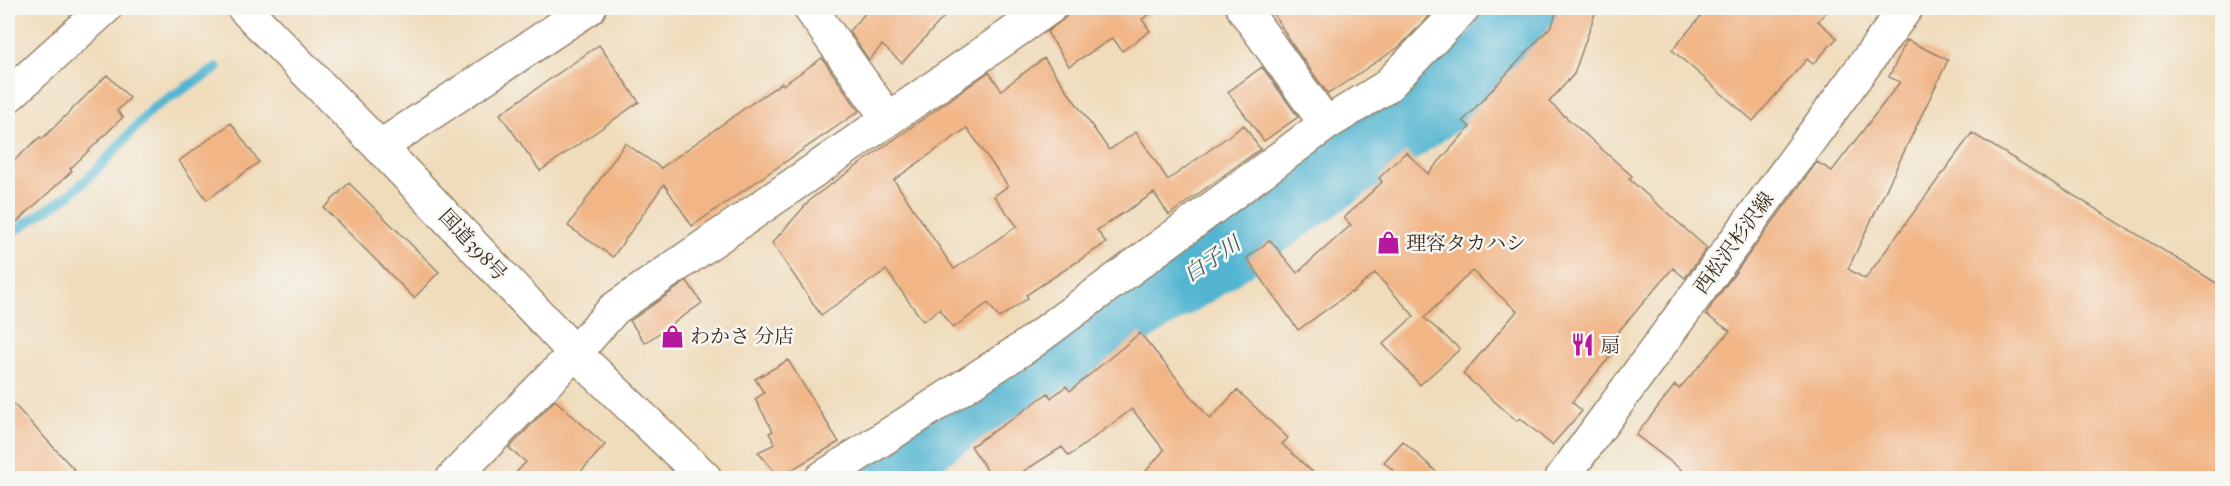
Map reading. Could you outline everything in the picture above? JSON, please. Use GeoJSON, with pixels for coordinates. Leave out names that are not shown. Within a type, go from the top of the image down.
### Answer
{"type":"FeatureCollection","features":[{"type":"Feature","properties":{"kind":"main road"},"geometry":{"type":"LineString","coordinates":[[8,96],[105,8]]}},
{"type":"Feature","properties":{"kind":"main road","name":"国道398号"},"geometry":{"type":"LineString","coordinates":[[244,8],[380,147],[575,353],[705,478]]}},
{"type":"Feature","properties":{"kind":"main road"},"geometry":{"type":"LineString","coordinates":[[380,147],[589,8]]}},
{"type":"Feature","properties":{"kind":"main road"},"geometry":{"type":"LineString","coordinates":[[810,8],[888,119]]}},
{"type":"Feature","properties":{"kind":"main road"},"geometry":{"type":"LineString","coordinates":[[453,478],[575,353],[614,309],[1049,8]]}},
{"type":"Feature","properties":{"kind":"main road"},"geometry":{"type":"LineString","coordinates":[[1243,8],[1326,124]]}},
{"type":"Feature","properties":{"kind":"main road"},"geometry":{"type":"LineString","coordinates":[[822,478],[1025,347],[1326,124],[1386,87],[1462,8]]}},
{"type":"Feature","properties":{"kind":"main road","name":"西松沢杉沢線"},"geometry":{"type":"LineString","coordinates":[[1562,478],[1906,8]]}},
{"type":"Feature","properties":{"kind":"building"},"geometry":{"type":"Polygon","coordinates":[[[870,8],[952,8],[902,63],[882,45],[869,60],[849,31],[870,8]]]}},
{"type":"Feature","properties":{"kind":"building"},"geometry":{"type":"Polygon","coordinates":[[[1068,8],[1160,8],[1142,19],[1150,31],[1122,51],[1113,38],[1069,66],[1047,32],[1066,17],[1068,8]]]}},
{"type":"Feature","properties":{"kind":"building"},"geometry":{"type":"Polygon","coordinates":[[[1270,8],[1437,8],[1400,46],[1328,94],[1292,44],[1270,8]]]}},
{"type":"Feature","properties":{"kind":"building"},"geometry":{"type":"Polygon","coordinates":[[[1558,8],[1597,8],[1574,74],[1549,102],[1632,176],[1629,179],[1707,248],[1685,278],[1673,268],[1607,345],[1614,352],[1572,402],[1582,411],[1552,445],[1520,418],[1517,421],[1463,374],[1517,311],[1472,271],[1424,318],[1460,349],[1420,385],[1383,344],[1414,316],[1375,273],[1352,293],[1298,330],[1247,258],[1270,240],[1297,273],[1351,225],[1344,218],[1382,182],[1379,178],[1406,152],[1428,174],[1470,127],[1463,121],[1552,25],[1558,8]]]}},
{"type":"Feature","properties":{"kind":"building"},"geometry":{"type":"Polygon","coordinates":[[[1708,8],[1830,8],[1818,21],[1837,38],[1813,64],[1807,59],[1753,121],[1672,50],[1708,8]]]}},
{"type":"Feature","properties":{"kind":"building"},"geometry":{"type":"Polygon","coordinates":[[[1907,40],[1948,60],[1848,269],[1865,279],[1972,133],[2223,287],[2223,478],[1692,478],[1636,435],[1675,385],[1679,389],[1730,331],[1706,315],[1713,303],[1817,162],[1832,171],[1900,82],[1889,77],[1907,40]]]}},
{"type":"Feature","properties":{"kind":"building"},"geometry":{"type":"Polygon","coordinates":[[[599,45],[639,102],[540,171],[500,114],[599,45]]]}},
{"type":"Feature","properties":{"kind":"building"},"geometry":{"type":"Polygon","coordinates":[[[822,58],[859,111],[692,226],[664,184],[613,257],[568,226],[625,143],[661,168],[752,103],[822,58]]]}},
{"type":"Feature","properties":{"kind":"building"},"geometry":{"type":"Polygon","coordinates":[[[1044,58],[1109,150],[1136,132],[1168,180],[1244,125],[1260,149],[1169,215],[1154,193],[1097,230],[1106,243],[1026,295],[1028,298],[999,318],[988,303],[953,328],[940,309],[923,321],[886,270],[821,315],[772,243],[812,198],[989,72],[1001,90],[1044,58]],[[967,128],[894,180],[954,269],[1017,226],[994,196],[1008,186],[967,128]]]}},
{"type":"Feature","properties":{"kind":"building"},"geometry":{"type":"Polygon","coordinates":[[[1262,67],[1298,117],[1264,141],[1228,92],[1262,67]]]}},
{"type":"Feature","properties":{"kind":"building"},"geometry":{"type":"Polygon","coordinates":[[[107,75],[130,98],[117,111],[123,117],[70,169],[72,171],[8,230],[8,166],[40,137],[42,139],[107,75]]]}},
{"type":"Feature","properties":{"kind":"building"},"geometry":{"type":"Polygon","coordinates":[[[231,123],[259,162],[207,200],[179,161],[231,123]]]}},
{"type":"Feature","properties":{"kind":"building"},"geometry":{"type":"Polygon","coordinates":[[[349,183],[439,272],[414,298],[324,208],[349,183]]]}},
{"type":"Feature","properties":{"kind":"building"},"geometry":{"type":"Polygon","coordinates":[[[687,281],[702,303],[645,343],[630,321],[687,281]]]}},
{"type":"Feature","properties":{"kind":"building"},"geometry":{"type":"Polygon","coordinates":[[[1140,333],[1210,419],[1237,390],[1288,438],[1282,444],[1319,478],[1140,478],[1164,450],[1132,409],[1069,456],[1062,447],[1013,478],[992,478],[971,446],[1048,393],[1051,398],[1066,386],[1070,391],[1140,333]]]}},
{"type":"Feature","properties":{"kind":"building"},"geometry":{"type":"Polygon","coordinates":[[[788,360],[839,442],[779,477],[758,452],[775,444],[769,433],[773,431],[755,399],[764,393],[755,379],[788,360]]]}},
{"type":"Feature","properties":{"kind":"building"},"geometry":{"type":"Polygon","coordinates":[[[8,398],[82,478],[8,478],[8,398]]]}},
{"type":"Feature","properties":{"kind":"building"},"geometry":{"type":"Polygon","coordinates":[[[555,400],[605,445],[575,478],[511,478],[526,462],[509,448],[555,400]]]}},
{"type":"Feature","properties":{"kind":"building"},"geometry":{"type":"Polygon","coordinates":[[[1403,441],[1443,478],[1401,478],[1384,462],[1403,441]]]}},
{"type":"Feature","properties":{"kind":"waterway","name":"白子川"},"geometry":{"type":"LineString","coordinates":[[873,478],[941,427],[1197,271],[1452,93],[1492,58],[1525,8]]}},
{"type":"Feature","properties":{"kind":"waterway"},"geometry":{"type":"LineString","coordinates":[[8,235],[68,196],[96,171],[153,108],[217,68]]}},
{"type":"Feature","properties":{"kind":"place","name":"理容タカハシ"},"geometry":{"type":"Point","coordinates":[1388,243]}},
{"type":"Feature","properties":{"kind":"place","name":"わかさ 分店"},"geometry":{"type":"Point","coordinates":[672,336]}},
{"type":"Feature","properties":{"kind":"place","name":"扇"},"geometry":{"type":"Point","coordinates":[1582,345]}}]}
